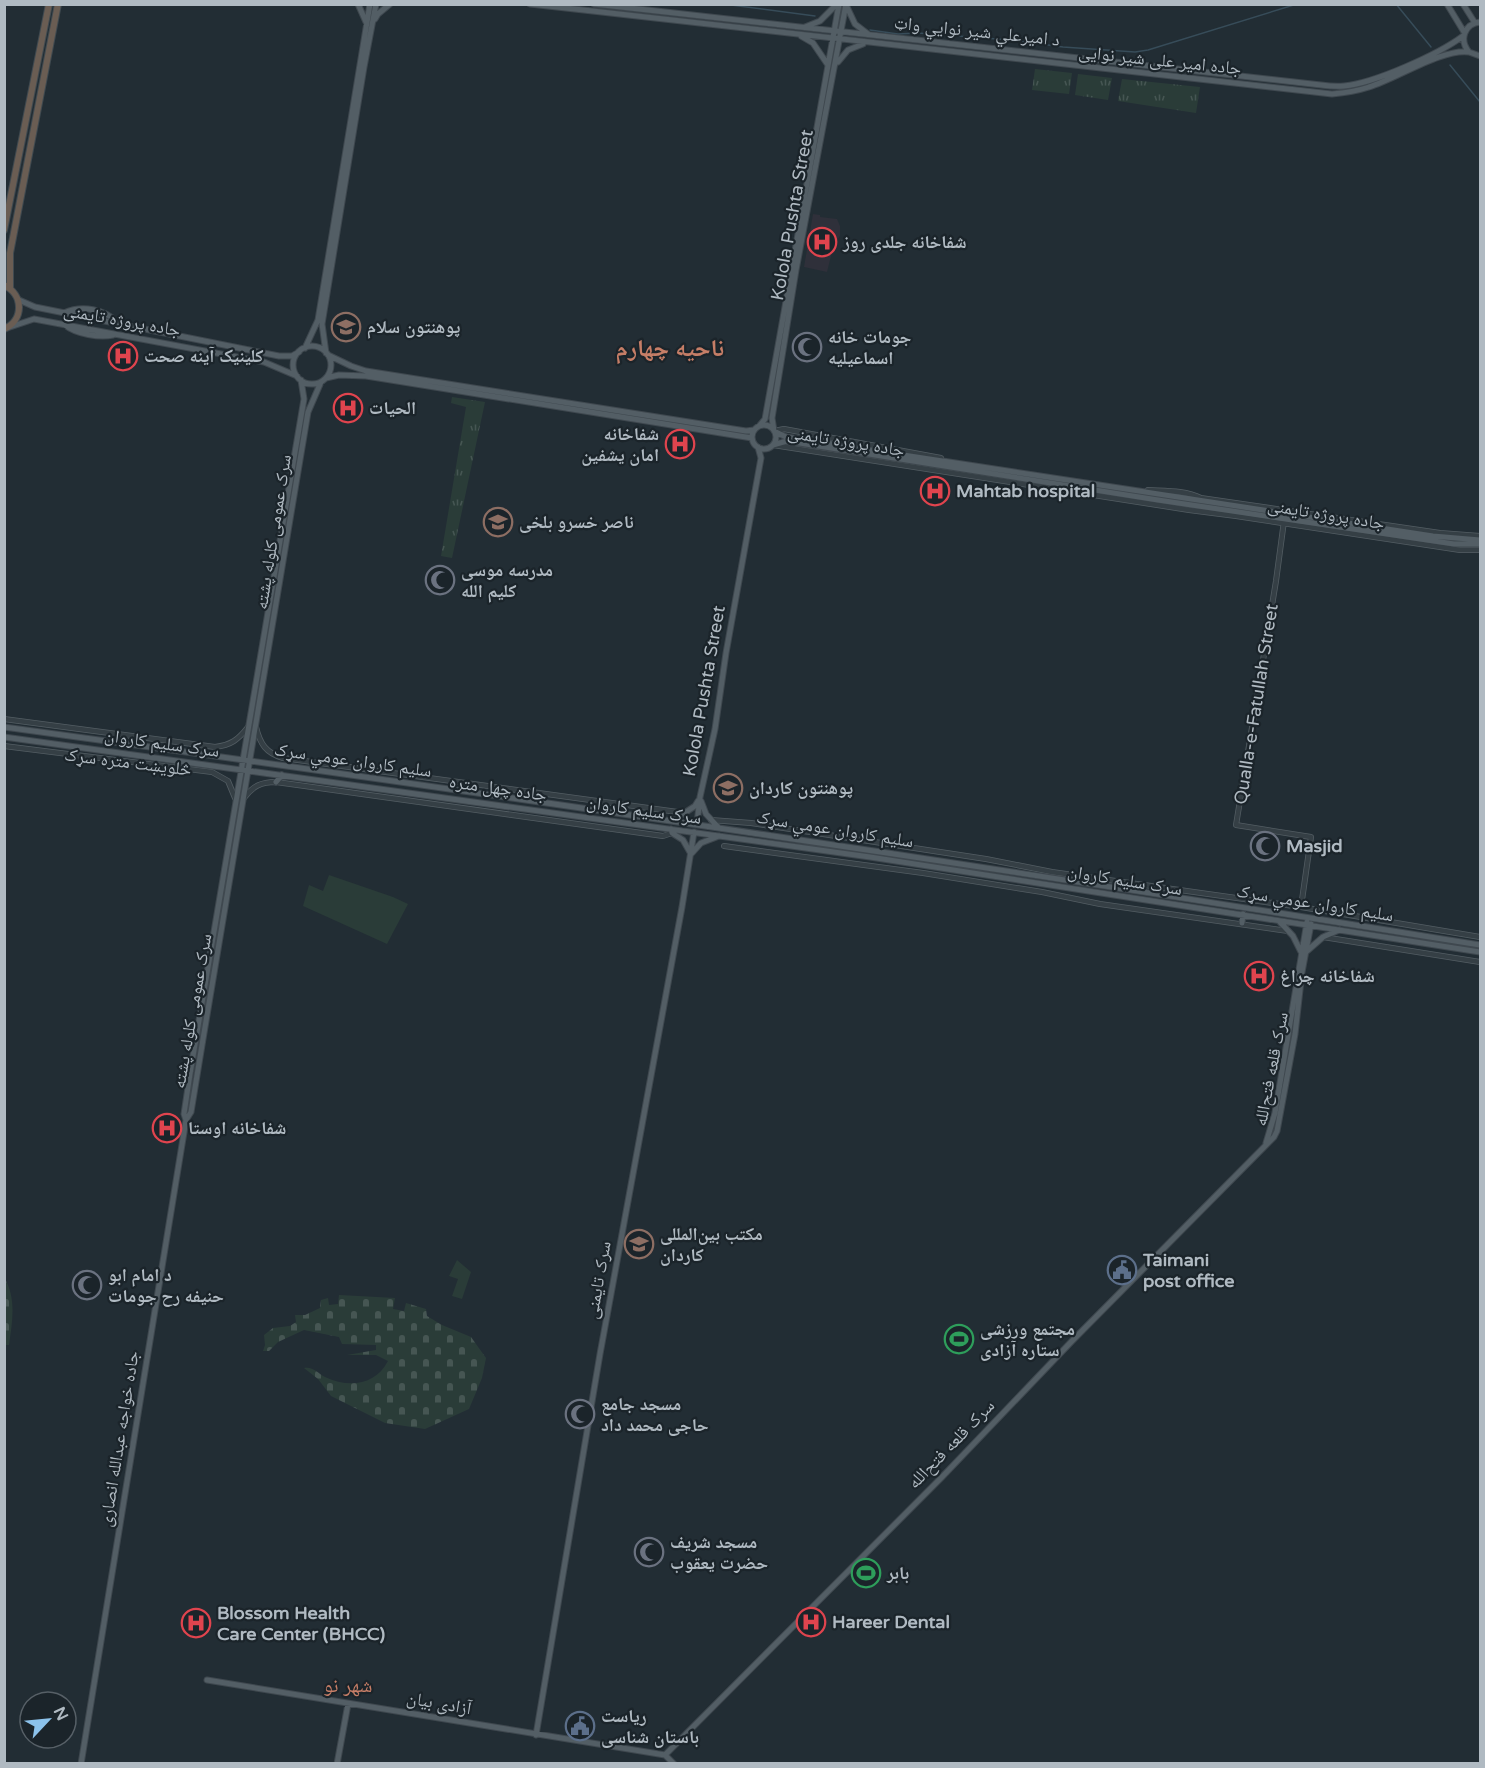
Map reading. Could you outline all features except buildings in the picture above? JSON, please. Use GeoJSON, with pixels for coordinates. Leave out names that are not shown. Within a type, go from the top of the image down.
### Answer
{"type":"FeatureCollection","features":[{"type":"Feature","properties":{"kind":"highway"},"geometry":{"type":"LineString","coordinates":[[4,230],[49,4]]}},
{"type":"Feature","properties":{"kind":"highway"},"geometry":{"type":"LineString","coordinates":[[7,328],[16,319],[20,310],[19,300],[7,287],[10,253],[58,4]]}},
{"type":"Feature","properties":{"kind":"main road"},"geometry":{"type":"LineString","coordinates":[[358,4],[370,23]]}},
{"type":"Feature","properties":{"kind":"main road"},"geometry":{"type":"LineString","coordinates":[[370,4],[370,23]]}},
{"type":"Feature","properties":{"kind":"main road"},"geometry":{"type":"LineString","coordinates":[[305,348],[318,320],[370,23],[376,4]]}},
{"type":"Feature","properties":{"kind":"main road"},"geometry":{"type":"LineString","coordinates":[[370,23],[390,4]]}},
{"type":"Feature","properties":{"kind":"main road"},"geometry":{"type":"LineString","coordinates":[[530,4],[587,7],[800,31],[820,21],[838,4]]}},
{"type":"Feature","properties":{"kind":"main road"},"geometry":{"type":"LineString","coordinates":[[594,4],[607,9]]}},
{"type":"Feature","properties":{"kind":"main road"},"geometry":{"type":"LineString","coordinates":[[761,458],[752,438],[475,395],[426,383],[366,371],[351,366],[316,347],[305,348],[299,352],[294,364],[299,378],[311,384],[351,375],[389,382],[426,383],[746,431],[754,430],[765,419],[838,4]]}},
{"type":"Feature","properties":{"kind":"main road"},"geometry":{"type":"LineString","coordinates":[[846,4],[855,24],[869,35]]}},
{"type":"Feature","properties":{"kind":"main road","name":"Kolola Pushta Street"},"geometry":{"type":"LineString","coordinates":[[774,431],[772,418],[791,304],[846,4]]}},
{"type":"Feature","properties":{"kind":"main road"},"geometry":{"type":"LineString","coordinates":[[1447,4],[1464,34],[1464,45],[1469,52],[1479,57]]}},
{"type":"Feature","properties":{"kind":"main road"},"geometry":{"type":"LineString","coordinates":[[1463,4],[1478,23]]}},
{"type":"Feature","properties":{"kind":"main road","name":"د امیرعلي شیر نوايي واټ"},"geometry":{"type":"LineString","coordinates":[[800,31],[834,31],[1283,82],[1345,86],[1392,72],[1440,50],[1478,23]]}},
{"type":"Feature","properties":{"kind":"main road"},"geometry":{"type":"LineString","coordinates":[[800,31],[813,43],[828,65]]}},
{"type":"Feature","properties":{"kind":"main road","name":"جاده امیر علی شیر نوایی"},"geometry":{"type":"LineString","coordinates":[[800,31],[833,39],[1332,94],[1370,87],[1452,53],[1469,52]]}},
{"type":"Feature","properties":{"kind":"main road"},"geometry":{"type":"LineString","coordinates":[[835,66],[848,50],[869,42]]}},
{"type":"Feature","properties":{"kind":"main road"},"geometry":{"type":"LineString","coordinates":[[323,380],[331,367],[322,324],[346,156]]}},
{"type":"Feature","properties":{"kind":"main road","name":"جاده پروژه تایمنی"},"geometry":{"type":"LineString","coordinates":[[19,300],[35,307],[279,356],[292,356],[299,352]]}},
{"type":"Feature","properties":{"kind":"main road","name":"جاده پروژه تایمنی"},"geometry":{"type":"LineString","coordinates":[[7,328],[34,319],[64,324],[264,362],[299,378]]}},
{"type":"Feature","properties":{"kind":"main road","name":"سرک عمومی کلوله پشته"},"geometry":{"type":"LineString","coordinates":[[253,726],[304,399],[299,378]]}},
{"type":"Feature","properties":{"kind":"main road","name":"سرک عمومی کلوله پشته"},"geometry":{"type":"LineString","coordinates":[[186,1120],[183,1114],[236,801],[247,760],[308,412],[323,380]]}},
{"type":"Feature","properties":{"kind":"main road"},"geometry":{"type":"LineString","coordinates":[[760,425],[768,425],[774,431],[776,438],[761,458]]}},
{"type":"Feature","properties":{"kind":"main road"},"geometry":{"type":"LineString","coordinates":[[752,438],[754,430]]}},
{"type":"Feature","properties":{"kind":"main road","name":"جاده پروژه تایمنی"},"geometry":{"type":"LineString","coordinates":[[774,431],[786,437],[1285,516]]}},
{"type":"Feature","properties":{"kind":"main road","name":"جاده پروژه تایمنی"},"geometry":{"type":"LineString","coordinates":[[771,446],[787,441],[1285,516],[1445,538],[1480,540]]}},
{"type":"Feature","properties":{"kind":"main road"},"geometry":{"type":"LineString","coordinates":[[758,447],[771,446]]}},
{"type":"Feature","properties":{"kind":"main road","name":"Kolola Pushta Street"},"geometry":{"type":"LineString","coordinates":[[697,824],[761,458]]}},
{"type":"Feature","properties":{"kind":"main road","name":"سلیم کاروان عومي سړک"},"geometry":{"type":"LineString","coordinates":[[4,727],[674,820],[1057,877],[1480,945]]}},
{"type":"Feature","properties":{"kind":"main road","name":"سرک سلیم کاروان"},"geometry":{"type":"LineString","coordinates":[[4,737],[641,824],[671,831],[694,832],[1056,885],[1480,952]]}},
{"type":"Feature","properties":{"kind":"main road"},"geometry":{"type":"LineString","coordinates":[[214,747],[214,755]]}},
{"type":"Feature","properties":{"kind":"main road"},"geometry":{"type":"LineString","coordinates":[[283,758],[283,766]]}},
{"type":"Feature","properties":{"kind":"main road"},"geometry":{"type":"LineString","coordinates":[[212,772],[213,765]]}},
{"type":"Feature","properties":{"kind":"main road","name":"سرک عمومی کلوله پشته"},"geometry":{"type":"LineString","coordinates":[[186,1120],[191,1112],[244,798],[245,770]]}},
{"type":"Feature","properties":{"kind":"main road"},"geometry":{"type":"LineString","coordinates":[[276,782],[282,775]]}},
{"type":"Feature","properties":{"kind":"main road"},"geometry":{"type":"LineString","coordinates":[[501,804],[502,796]]}},
{"type":"Feature","properties":{"kind":"main road"},"geometry":{"type":"LineString","coordinates":[[674,820],[695,806],[700,797]]}},
{"type":"Feature","properties":{"kind":"main road"},"geometry":{"type":"LineString","coordinates":[[700,797],[701,805],[718,827]]}},
{"type":"Feature","properties":{"kind":"main road"},"geometry":{"type":"LineString","coordinates":[[608,803],[608,812]]}},
{"type":"Feature","properties":{"kind":"main road"},"geometry":{"type":"LineString","coordinates":[[725,828],[727,821]]}},
{"type":"Feature","properties":{"kind":"main road"},"geometry":{"type":"LineString","coordinates":[[641,824],[641,832]]}},
{"type":"Feature","properties":{"kind":"main road"},"geometry":{"type":"LineString","coordinates":[[750,832],[751,824]]}},
{"type":"Feature","properties":{"kind":"main road"},"geometry":{"type":"LineString","coordinates":[[671,831],[683,840],[691,855],[701,843],[720,836]]}},
{"type":"Feature","properties":{"kind":"main road","name":"سرک تایمنی"},"geometry":{"type":"LineString","coordinates":[[536,1735],[600,1354],[694,832]]}},
{"type":"Feature","properties":{"kind":"main road"},"geometry":{"type":"LineString","coordinates":[[1056,885],[1057,877]]}},
{"type":"Feature","properties":{"kind":"main road"},"geometry":{"type":"LineString","coordinates":[[1195,899],[1196,891]]}},
{"type":"Feature","properties":{"kind":"main road"},"geometry":{"type":"LineString","coordinates":[[1251,908],[1252,900]]}},
{"type":"Feature","properties":{"kind":"main road"},"geometry":{"type":"LineString","coordinates":[[1242,924],[1243,914]]}},
{"type":"Feature","properties":{"kind":"main road","name":"سرک قلعه فتح‌الله"},"geometry":{"type":"LineString","coordinates":[[665,1755],[942,1477],[1266,1144],[1275,1113],[1310,917]]}},
{"type":"Feature","properties":{"kind":"main road"},"geometry":{"type":"LineString","coordinates":[[1278,920],[1304,952],[1323,937],[1341,930]]}},
{"type":"Feature","properties":{"kind":"main road","name":"جاده خواجه عبدالله انصاری"},"geometry":{"type":"LineString","coordinates":[[81,1764],[186,1120]]}},
{"type":"Feature","properties":{"kind":"main road","name":"آزادی بیان"},"geometry":{"type":"LineString","coordinates":[[207,1680],[665,1755]]}},
{"type":"Feature","properties":{"kind":"main road"},"geometry":{"type":"LineString","coordinates":[[338,1764],[348,1704]]}},
{"type":"Feature","properties":{"kind":"main road"},"geometry":{"type":"LineString","coordinates":[[665,1755],[674,1764]]}},
{"type":"Feature","properties":{"kind":"street","name":"جاده پروژه تایمنی"},"geometry":{"type":"LineString","coordinates":[[1285,516],[1460,550],[1480,550]]}},
{"type":"Feature","properties":{"kind":"street","name":"Qualla-e-Fatullah Street"},"geometry":{"type":"LineString","coordinates":[[1285,516],[1236,825],[1311,837],[1300,907]]}},
{"type":"Feature","properties":{"kind":"street","name":"څلویښت متره سړک"},"geometry":{"type":"LineString","coordinates":[[4,718],[214,747],[235,742],[253,726]]}},
{"type":"Feature","properties":{"kind":"street","name":"جاده چهل متره"},"geometry":{"type":"LineString","coordinates":[[253,726],[264,748],[283,758],[685,813]]}},
{"type":"Feature","properties":{"kind":"street","name":"څلویښت متره سړک"},"geometry":{"type":"LineString","coordinates":[[4,746],[212,772],[228,781],[236,801]]}},
{"type":"Feature","properties":{"kind":"street","name":"جاده چهل متره"},"geometry":{"type":"LineString","coordinates":[[244,798],[254,787],[264,782],[276,782],[663,836],[671,831]]}},
{"type":"Feature","properties":{"kind":"street"},"geometry":{"type":"LineString","coordinates":[[711,820],[986,859],[1054,872],[1196,891],[1480,937]]}},
{"type":"Feature","properties":{"kind":"street"},"geometry":{"type":"LineString","coordinates":[[724,846],[922,873],[1042,892],[1100,904],[1290,932]]}},
{"type":"Feature","properties":{"kind":"street"},"geometry":{"type":"LineString","coordinates":[[1323,937],[1480,962]]}},
{"type":"Feature","properties":{"kind":"shaded area","name":"شفاخانه جلدی روز"},"geometry":{"type":"Polygon","coordinates":[[[813,214],[837,219],[840,226],[840,236],[834,244],[827,272],[804,267],[813,214]]]}},
{"type":"Feature","properties":{"kind":"green space"},"geometry":{"type":"Polygon","coordinates":[[[1035,69],[1072,73],[1069,94],[1032,90],[1035,69]]]}},
{"type":"Feature","properties":{"kind":"green space"},"geometry":{"type":"Polygon","coordinates":[[[1078,74],[1112,78],[1108,100],[1075,95],[1078,74]]]}},
{"type":"Feature","properties":{"kind":"green space"},"geometry":{"type":"Polygon","coordinates":[[[1122,79],[1200,87],[1196,113],[1118,101],[1122,79]]]}},
{"type":"Feature","properties":{"kind":"green space"},"geometry":{"type":"Polygon","coordinates":[[[452,397],[485,402],[452,558],[441,556],[466,407],[451,403],[452,397]]]}},
{"type":"Feature","properties":{"kind":"green space"},"geometry":{"type":"Polygon","coordinates":[[[329,875],[408,904],[387,944],[303,906],[309,885],[323,891],[329,875]]]}},
{"type":"Feature","properties":{"kind":"green space"},"geometry":{"type":"Polygon","coordinates":[[[457,1260],[471,1272],[462,1299],[452,1296],[458,1279],[449,1276],[457,1260]]]}},
{"type":"Feature","properties":{"kind":"green space"},"geometry":{"type":"Polygon","coordinates":[[[4,1277],[12,1302],[9,1345],[5,1345],[4,1277]]]}},
{"type":"Feature","properties":{"kind":"green space"},"geometry":{"type":"Polygon","coordinates":[[[339,1295],[395,1298],[393,1309],[404,1311],[406,1303],[426,1309],[427,1316],[471,1337],[486,1358],[482,1378],[469,1409],[425,1429],[385,1423],[331,1396],[318,1379],[304,1368],[312,1369],[325,1377],[343,1383],[368,1380],[376,1376],[388,1361],[376,1355],[347,1355],[376,1350],[376,1345],[342,1344],[339,1337],[304,1330],[278,1342],[269,1351],[263,1351],[264,1335],[273,1328],[290,1326],[296,1322],[295,1315],[305,1315],[320,1308],[321,1300],[328,1298],[329,1305],[338,1304],[339,1295]]]}},
{"type":"Feature","properties":{"kind":"waterway"},"geometry":{"type":"LineString","coordinates":[[870,30],[1135,52],[1297,4]]}},
{"type":"Feature","properties":{"kind":"waterway"},"geometry":{"type":"LineString","coordinates":[[1396,4],[1431,47]]}},
{"type":"Feature","properties":{"kind":"waterway"},"geometry":{"type":"LineString","coordinates":[[731,5],[815,16]]}},
{"type":"Feature","properties":{"kind":"waterway"},"geometry":{"type":"LineString","coordinates":[[1450,65],[1480,102]]}},
{"type":"Feature","properties":{"kind":"place","name":"شفاخانه جلدی روز"},"geometry":{"type":"Point","coordinates":[822,242]}},
{"type":"Feature","properties":{"kind":"place","name":"پوهنتون سلام"},"geometry":{"type":"Point","coordinates":[346,327]}},
{"type":"Feature","properties":{"kind":"place","name":"جومات خانه اسماعيليه"},"geometry":{"type":"Point","coordinates":[807,347]}},
{"type":"Feature","properties":{"kind":"place","name":"کلینیک آینه صحت"},"geometry":{"type":"Point","coordinates":[123,356]}},
{"type":"Feature","properties":{"kind":"place","name":"الحیات"},"geometry":{"type":"Point","coordinates":[348,408]}},
{"type":"Feature","properties":{"kind":"place","name":"شفاخانه امان یشفین"},"geometry":{"type":"Point","coordinates":[680,444]}},
{"type":"Feature","properties":{"kind":"place","name":"Mahtab hospital"},"geometry":{"type":"Point","coordinates":[935,491]}},
{"type":"Feature","properties":{"kind":"place","name":"ناصر خسرو بلخی"},"geometry":{"type":"Point","coordinates":[498,522]}},
{"type":"Feature","properties":{"kind":"place","name":"مدرسه موسی کلیم الله"},"geometry":{"type":"Point","coordinates":[440,580]}},
{"type":"Feature","properties":{"kind":"place","name":"پوهنتون کاردان"},"geometry":{"type":"Point","coordinates":[728,788]}},
{"type":"Feature","properties":{"kind":"place","name":"Masjid"},"geometry":{"type":"Point","coordinates":[1265,846]}},
{"type":"Feature","properties":{"kind":"place","name":"شفاخانه چراغ"},"geometry":{"type":"Point","coordinates":[1259,976]}},
{"type":"Feature","properties":{"kind":"place","name":"شفاخانه اوستا"},"geometry":{"type":"Point","coordinates":[167,1128]}},
{"type":"Feature","properties":{"kind":"place","name":"مکتب بین‌المللی کاردان"},"geometry":{"type":"Point","coordinates":[639,1244]}},
{"type":"Feature","properties":{"kind":"place","name":"Taimani post office"},"geometry":{"type":"Point","coordinates":[1122,1270]}},
{"type":"Feature","properties":{"kind":"place","name":"د امام ابو حنیفه رح جومات"},"geometry":{"type":"Point","coordinates":[87,1285]}},
{"type":"Feature","properties":{"kind":"place","name":"مجتمع ورزشی ستاره آزادی"},"geometry":{"type":"Point","coordinates":[959,1339]}},
{"type":"Feature","properties":{"kind":"place","name":"مسجد جامع حاجی محمد داد"},"geometry":{"type":"Point","coordinates":[580,1414]}},
{"type":"Feature","properties":{"kind":"place","name":"مسجد شریف حضرت یعقوب"},"geometry":{"type":"Point","coordinates":[649,1552]}},
{"type":"Feature","properties":{"kind":"place","name":"بابر"},"geometry":{"type":"Point","coordinates":[866,1573]}},
{"type":"Feature","properties":{"kind":"place","name":"Hareer Dental"},"geometry":{"type":"Point","coordinates":[811,1622]}},
{"type":"Feature","properties":{"kind":"place","name":"Blossom Health Care Center (BHCC)"},"geometry":{"type":"Point","coordinates":[196,1623]}},
{"type":"Feature","properties":{"kind":"place","name":"ریاست باستان شناسی"},"geometry":{"type":"Point","coordinates":[580,1726]}},
{"type":"Feature","properties":{"kind":"district","name":"ناحیه چهارم"},"geometry":{"type":"Point","coordinates":[670,348]}},
{"type":"Feature","properties":{"kind":"district","name":"شهر نو"},"geometry":{"type":"Point","coordinates":[348,1685]}}]}
